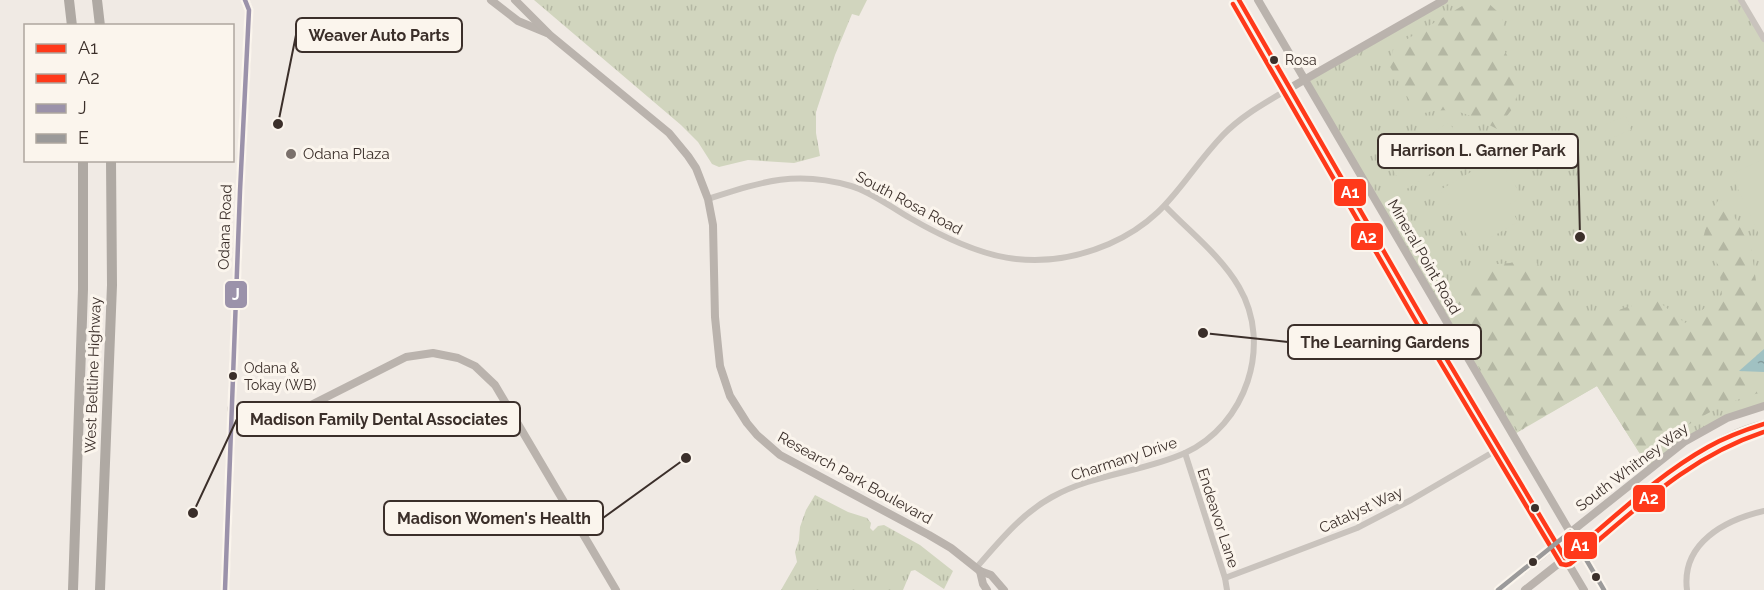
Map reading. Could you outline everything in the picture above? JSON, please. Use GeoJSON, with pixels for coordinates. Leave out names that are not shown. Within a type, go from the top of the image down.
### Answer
{"type":"FeatureCollection","features":[{"type":"Feature","properties":{"kind":"highway"},"geometry":{"type":"LineString","coordinates":[[69,0],[72,24]]}},
{"type":"Feature","properties":{"kind":"highway"},"geometry":{"type":"LineString","coordinates":[[96,0],[100,24]]}},
{"type":"Feature","properties":{"kind":"highway","name":"West Beltline Highway"},"geometry":{"type":"LineString","coordinates":[[73,590],[83,289],[82,162]]}},
{"type":"Feature","properties":{"kind":"highway","name":"West Beltline Highway"},"geometry":{"type":"LineString","coordinates":[[100,590],[112,285],[111,162]]}},
{"type":"Feature","properties":{"kind":"street","name":"Odana Road"},"geometry":{"type":"LineString","coordinates":[[245,0],[249,10]]}},
{"type":"Feature","properties":{"kind":"street","name":"Odana Road"},"geometry":{"type":"LineString","coordinates":[[225,590],[249,10],[254,0]]}},
{"type":"Feature","properties":{"kind":"street","name":"Research Park Boulevard"},"geometry":{"type":"LineString","coordinates":[[491,0],[518,21],[550,35]]}},
{"type":"Feature","properties":{"kind":"street","name":"Research Park Boulevard"},"geometry":{"type":"LineString","coordinates":[[515,0],[550,35],[669,133],[696,168],[708,199],[715,243],[716,317],[720,366],[730,396],[747,423],[780,455],[929,535],[978,570],[991,575],[1004,590]]}},
{"type":"Feature","properties":{"kind":"street"},"geometry":{"type":"LineString","coordinates":[[1239,0],[1424,321],[1584,590]]}},
{"type":"Feature","properties":{"kind":"street","name":"Mineral Point Road"},"geometry":{"type":"LineString","coordinates":[[1258,0],[1604,590]]}},
{"type":"Feature","properties":{"kind":"street","name":"South Rosa Road"},"geometry":{"type":"LineString","coordinates":[[708,199],[760,182],[781,178],[803,177],[830,181],[853,186],[967,248],[1000,257],[1036,260],[1069,257],[1108,244],[1135,230],[1166,207],[1223,135],[1244,117],[1290,88],[1444,0]]}},
{"type":"Feature","properties":{"kind":"street"},"geometry":{"type":"LineString","coordinates":[[1741,0],[1764,39]]}},
{"type":"Feature","properties":{"kind":"street","name":"Charmany Drive"},"geometry":{"type":"LineString","coordinates":[[978,570],[1022,519],[1053,496],[1081,484],[1185,453],[1210,438],[1232,414],[1247,384],[1253,360],[1254,340],[1249,310],[1233,279],[1166,207]]}},
{"type":"Feature","properties":{"kind":"street"},"geometry":{"type":"LineString","coordinates":[[231,409],[268,412],[301,410],[406,357],[433,352],[458,358],[478,368],[495,385],[616,590]]}},
{"type":"Feature","properties":{"kind":"street","name":"South Whitney Way"},"geometry":{"type":"LineString","coordinates":[[1498,590],[1684,442],[1727,418],[1764,406]]}},
{"type":"Feature","properties":{"kind":"street","name":"South Whitney Way"},"geometry":{"type":"LineString","coordinates":[[1525,590],[1688,460],[1735,434],[1764,424]]}},
{"type":"Feature","properties":{"kind":"street","name":"Catalyst Way"},"geometry":{"type":"LineString","coordinates":[[1225,578],[1357,528],[1411,500],[1500,448]]}},
{"type":"Feature","properties":{"kind":"street","name":"Endeavor Lane"},"geometry":{"type":"LineString","coordinates":[[1185,453],[1227,590]]}},
{"type":"Feature","properties":{"kind":"street"},"geometry":{"type":"LineString","coordinates":[[1687,590],[1686,582],[1690,561],[1702,542],[1714,531],[1732,521],[1764,511]]}},
{"type":"Feature","properties":{"kind":"street"},"geometry":{"type":"LineString","coordinates":[[978,570],[987,590]]}},
{"type":"Feature","properties":{"kind":"green space"},"geometry":{"type":"Polygon","coordinates":[[[534,0],[867,0],[859,16],[852,14],[835,55],[816,112],[816,133],[820,156],[794,163],[748,160],[719,167],[712,164],[698,142],[681,125],[534,0]]]}},
{"type":"Feature","properties":{"kind":"green space"},"geometry":{"type":"Polygon","coordinates":[[[1444,0],[1741,0],[1764,39],[1764,406],[1727,418],[1649,468],[1597,386],[1513,435],[1305,79],[1444,0]]]}},
{"type":"Feature","properties":{"kind":"green space"},"geometry":{"type":"Polygon","coordinates":[[[1472,0],[1485,0],[1499,13],[1508,31],[1502,46],[1521,81],[1513,108],[1497,129],[1459,112],[1441,110],[1418,115],[1389,65],[1394,47],[1472,0]]]}},
{"type":"Feature","properties":{"kind":"green space"},"geometry":{"type":"Polygon","coordinates":[[[1626,116],[1631,130],[1609,139],[1603,125],[1626,116]]]}},
{"type":"Feature","properties":{"kind":"green space"},"geometry":{"type":"Polygon","coordinates":[[[1449,122],[1467,151],[1405,190],[1387,160],[1449,122]]]}},
{"type":"Feature","properties":{"kind":"green space"},"geometry":{"type":"Polygon","coordinates":[[[1498,156],[1522,197],[1509,205],[1518,222],[1474,247],[1440,190],[1498,156]]]}},
{"type":"Feature","properties":{"kind":"green space"},"geometry":{"type":"Polygon","coordinates":[[[1764,159],[1764,245],[1731,174],[1764,159]]]}},
{"type":"Feature","properties":{"kind":"green space"},"geometry":{"type":"Polygon","coordinates":[[[1719,199],[1727,203],[1751,248],[1756,281],[1764,281],[1764,349],[1740,370],[1764,372],[1764,392],[1731,402],[1715,410],[1685,427],[1642,457],[1597,386],[1518,431],[1437,297],[1464,286],[1486,265],[1510,263],[1531,257],[1544,271],[1572,317],[1597,318],[1627,307],[1658,301],[1685,323],[1722,295],[1719,266],[1702,242],[1709,216],[1719,199]]]}},
{"type":"Feature","properties":{"kind":"green space"},"geometry":{"type":"Polygon","coordinates":[[[815,495],[848,512],[867,518],[873,531],[878,526],[884,525],[920,545],[953,571],[944,589],[915,570],[911,571],[903,590],[781,590],[797,562],[795,552],[800,527],[815,495]]]}},
{"type":"Feature","properties":{"kind":"water"},"geometry":{"type":"Polygon","coordinates":[[[1764,349],[1764,372],[1739,371],[1764,349]]]}},
{"type":"Feature","properties":{"kind":"transit line","name":"J"},"geometry":{"type":"LineString","coordinates":[[225,590],[249,10],[245,0]]}},
{"type":"Feature","properties":{"kind":"transit line","name":"A1"},"geometry":{"type":"LineString","coordinates":[[1239,0],[1424,321],[1565,558],[1670,471],[1708,447],[1764,424]]}},
{"type":"Feature","properties":{"kind":"transit line","name":"A2"},"geometry":{"type":"LineString","coordinates":[[1233,4],[1418,325],[1561,564],[1570,564],[1661,489],[1709,456],[1764,432]]}},
{"type":"Feature","properties":{"kind":"transit line","name":"E"},"geometry":{"type":"LineString","coordinates":[[1498,590],[1570,532],[1604,590]]}},
{"type":"Feature","properties":{"kind":"place","name":"Rosa"},"geometry":{"type":"Point","coordinates":[1274,60]}},
{"type":"Feature","properties":{"kind":"place","name":"Weaver Auto Parts"},"geometry":{"type":"Point","coordinates":[278,124]}},
{"type":"Feature","properties":{"kind":"place","name":"Odana Plaza"},"geometry":{"type":"Point","coordinates":[291,154]}},
{"type":"Feature","properties":{"kind":"place","name":"Harrison L. Garner Park"},"geometry":{"type":"Point","coordinates":[1580,237]}},
{"type":"Feature","properties":{"kind":"place","name":"The Learning Gardens"},"geometry":{"type":"Point","coordinates":[1203,333]}},
{"type":"Feature","properties":{"kind":"place","name":"Odana & Tokay (WB)"},"geometry":{"type":"Point","coordinates":[233,376]}},
{"type":"Feature","properties":{"kind":"place","name":"Madison Women's Health"},"geometry":{"type":"Point","coordinates":[686,458]}},
{"type":"Feature","properties":{"kind":"place","name":"Madison Family Dental Associates"},"geometry":{"type":"Point","coordinates":[193,513]}}]}
